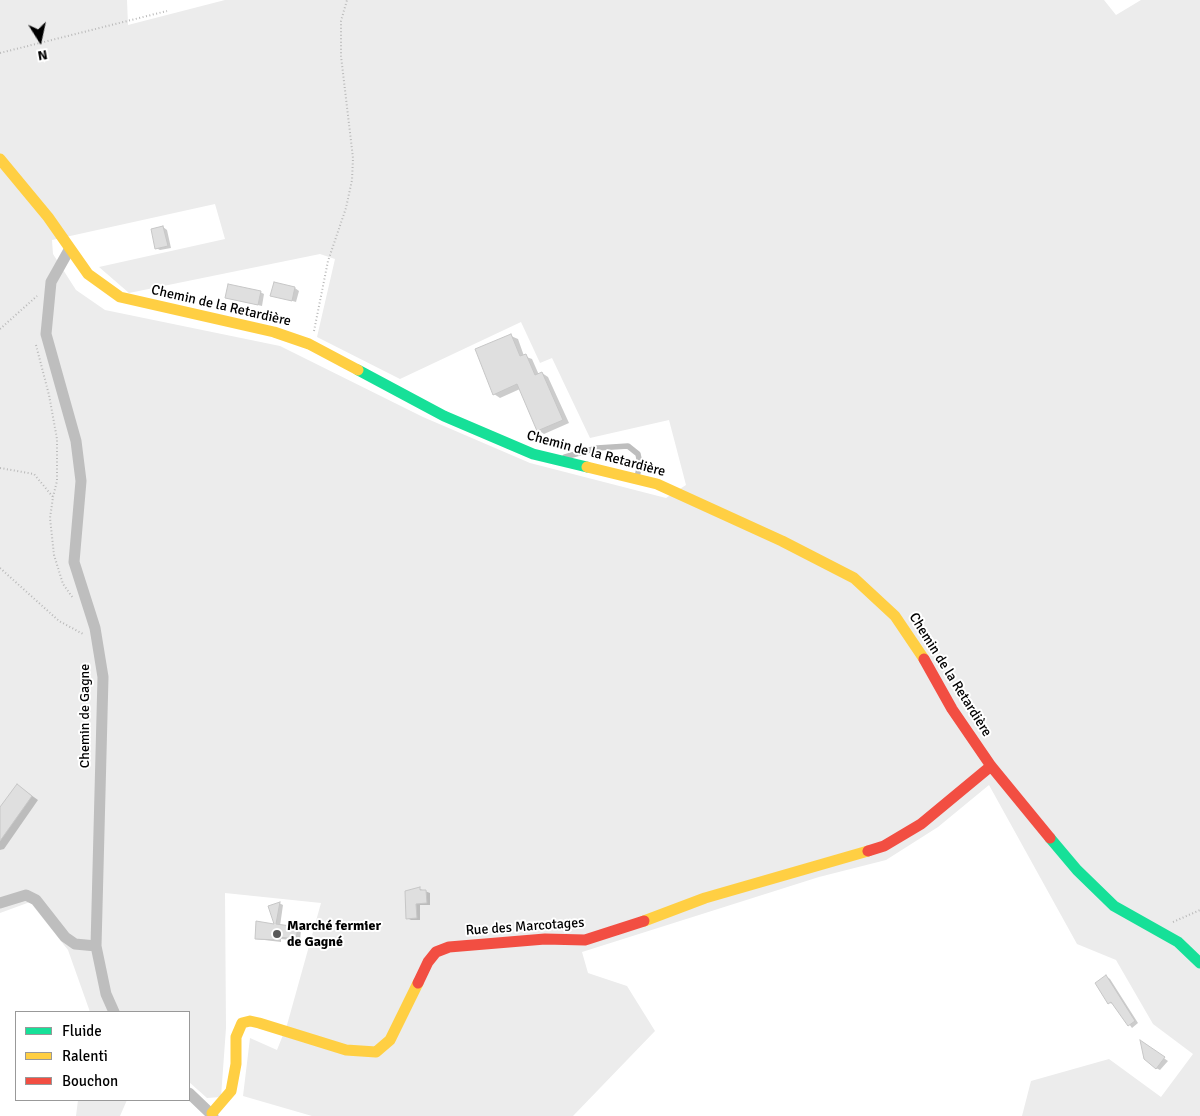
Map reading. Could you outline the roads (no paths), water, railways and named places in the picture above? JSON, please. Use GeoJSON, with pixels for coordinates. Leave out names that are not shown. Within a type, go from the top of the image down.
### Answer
{"type":"FeatureCollection","features":[{"type":"Feature","properties":{"kind":"street","name":"Chemin de la Retardière"},"geometry":{"type":"LineString","coordinates":[[0,159],[48,217],[69,250],[88,274],[102,286],[120,297],[274,332],[309,344],[444,416],[533,454],[657,484],[782,541],[854,578],[895,616],[922,655],[952,709],[991,766],[1077,870],[1114,906],[1134,919],[1157,928],[1178,942],[1200,963]]}},
{"type":"Feature","properties":{"kind":"street","name":"Chemin de Gagne"},"geometry":{"type":"LineString","coordinates":[[69,250],[52,282],[46,334],[76,441],[81,481],[74,562],[95,628],[102,677],[96,946],[106,994],[114,1011]]}},
{"type":"Feature","properties":{"kind":"street","name":"Rue des Marcotages"},"geometry":{"type":"LineString","coordinates":[[212,1114],[231,1091],[236,1064],[236,1037],[242,1023],[250,1021],[259,1023],[346,1050],[376,1052],[390,1040],[428,962],[436,952],[450,948],[545,939],[585,940],[606,935],[705,898],[884,846],[921,824],[991,766]]}},
{"type":"Feature","properties":{"kind":"street"},"geometry":{"type":"LineString","coordinates":[[0,903],[26,895],[36,900],[65,937],[75,944],[96,946]]}},
{"type":"Feature","properties":{"kind":"street"},"geometry":{"type":"LineString","coordinates":[[190,1094],[212,1114]]}},
{"type":"Feature","properties":{"kind":"lane"},"geometry":{"type":"LineString","coordinates":[[558,460],[570,454],[597,448],[628,446],[638,454],[640,464],[636,479]]}},
{"type":"Feature","properties":{"kind":"place","name":"Marché fermier de Gagné"},"geometry":{"type":"Point","coordinates":[277,934]}}]}
